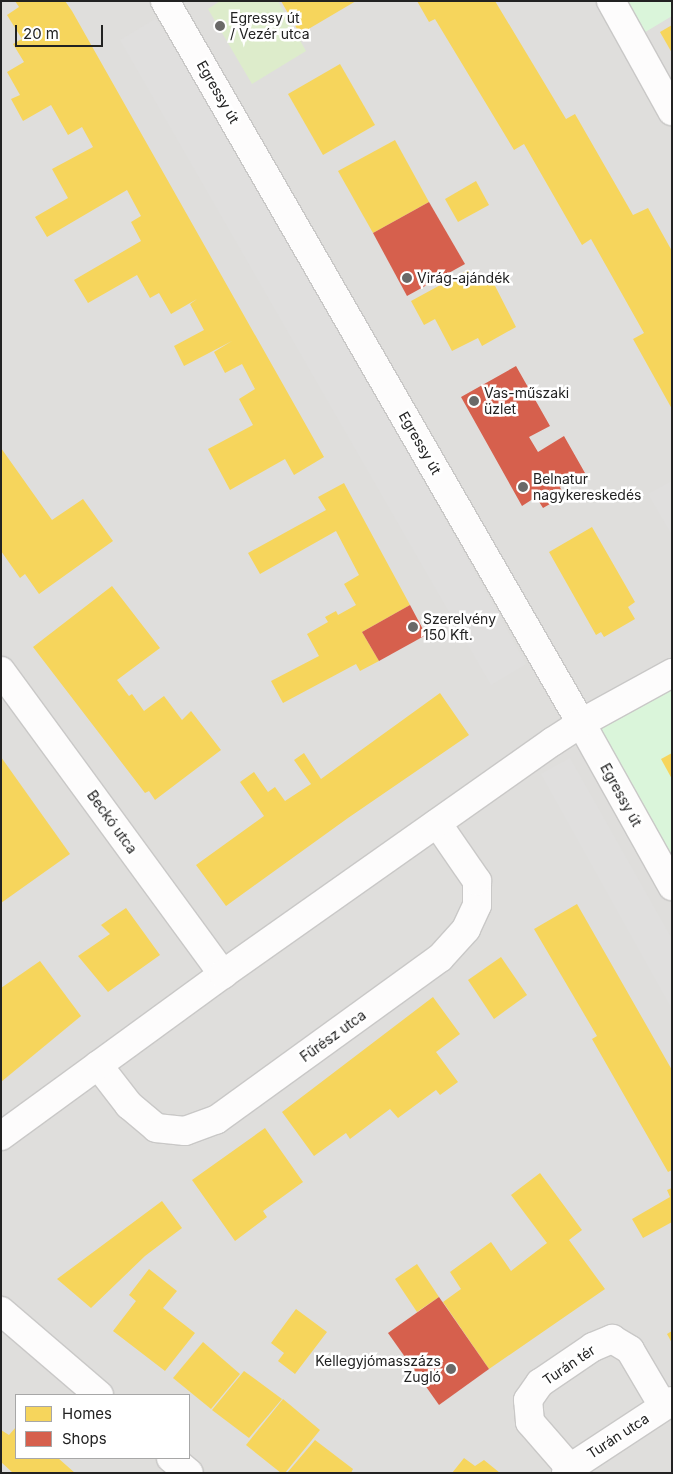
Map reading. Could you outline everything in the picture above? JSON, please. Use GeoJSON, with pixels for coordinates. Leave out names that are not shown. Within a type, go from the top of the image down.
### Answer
{"type":"FeatureCollection","features":[{"type":"Feature","properties":{"kind":"street","name":"Egressy út"},"geometry":{"type":"LineString","coordinates":[[165,1],[581,723],[672,886]]}},
{"type":"Feature","properties":{"kind":"street"},"geometry":{"type":"LineString","coordinates":[[611,1],[672,111]]}},
{"type":"Feature","properties":{"kind":"street","name":"Beckó utca"},"geometry":{"type":"LineString","coordinates":[[1,671],[223,974]]}},
{"type":"Feature","properties":{"kind":"street"},"geometry":{"type":"LineString","coordinates":[[1,1136],[223,974],[581,723],[672,673]]}},
{"type":"Feature","properties":{"kind":"street","name":"Fűrész utca"},"geometry":{"type":"LineString","coordinates":[[98,1065],[129,1105],[156,1128],[185,1131],[216,1120],[440,958],[466,929],[477,905],[477,881],[437,823]]}},
{"type":"Feature","properties":{"kind":"street"},"geometry":{"type":"LineString","coordinates":[[1,1311],[98,1394]]}},
{"type":"Feature","properties":{"kind":"street","name":"Turán tér"},"geometry":{"type":"LineString","coordinates":[[568,1470],[530,1422],[528,1400],[540,1383],[593,1347],[612,1339],[630,1350],[667,1404]]}},
{"type":"Feature","properties":{"kind":"street","name":"Turán utca"},"geometry":{"type":"LineString","coordinates":[[568,1470],[667,1404]]}},
{"type":"Feature","properties":{"kind":"street"},"geometry":{"type":"LineString","coordinates":[[172,1459],[189,1473]]}},
{"type":"Feature","properties":{"kind":"shaded area"},"geometry":{"type":"Polygon","coordinates":[[[1,1],[672,1],[672,1473],[1,1473],[1,1]]]}},
{"type":"Feature","properties":{"kind":"shaded area"},"geometry":{"type":"Polygon","coordinates":[[[155,19],[192,66],[526,664],[491,685],[120,40],[155,19]]]}},
{"type":"Feature","properties":{"kind":"shaded area"},"geometry":{"type":"Polygon","coordinates":[[[672,481],[672,535],[648,494],[672,481]]]}},
{"type":"Feature","properties":{"kind":"shaded area"},"geometry":{"type":"Polygon","coordinates":[[[570,758],[672,939],[672,1009],[541,774],[570,758]]]}},
{"type":"Feature","properties":{"kind":"green space"},"geometry":{"type":"Polygon","coordinates":[[[220,1],[278,1],[306,51],[252,84],[208,9],[220,1]]]}},
{"type":"Feature","properties":{"kind":"green space"},"geometry":{"type":"Polygon","coordinates":[[[611,1],[672,1],[672,16],[632,40],[611,1]]]}},
{"type":"Feature","properties":{"kind":"green space"},"geometry":{"type":"Polygon","coordinates":[[[672,673],[672,886],[581,723],[672,673]]]}},
{"type":"Feature","properties":{"kind":"building: Homes"},"geometry":{"type":"Polygon","coordinates":[[[15,1],[65,1],[72,11],[324,457],[294,475],[285,459],[230,490],[208,449],[253,425],[239,399],[255,389],[242,364],[225,373],[214,352],[232,341],[184,366],[174,346],[204,330],[190,304],[197,299],[171,314],[159,293],[150,298],[137,275],[88,303],[74,280],[141,241],[131,222],[141,216],[127,190],[47,237],[35,217],[68,198],[52,169],[93,147],[82,127],[68,135],[51,105],[23,121],[11,99],[20,95],[7,72],[24,62],[13,44],[22,39],[7,15],[19,7],[15,1]]]}},
{"type":"Feature","properties":{"kind":"building: Homes"},"geometry":{"type":"Polygon","coordinates":[[[281,1],[356,1],[300,34],[281,1]]]}},
{"type":"Feature","properties":{"kind":"building: Homes"},"geometry":{"type":"Polygon","coordinates":[[[417,1],[495,1],[566,119],[575,114],[633,215],[648,208],[672,251],[672,409],[633,339],[644,333],[591,239],[582,245],[524,144],[514,150],[435,19],[429,22],[417,1]]]}},
{"type":"Feature","properties":{"kind":"building: Homes"},"geometry":{"type":"Polygon","coordinates":[[[672,25],[672,53],[660,32],[672,25]]]}},
{"type":"Feature","properties":{"kind":"building: Homes"},"geometry":{"type":"Polygon","coordinates":[[[340,64],[375,125],[323,155],[288,94],[340,64]]]}},
{"type":"Feature","properties":{"kind":"building: Homes"},"geometry":{"type":"Polygon","coordinates":[[[395,140],[429,202],[373,233],[338,171],[395,140]]]}},
{"type":"Feature","properties":{"kind":"building: Homes"},"geometry":{"type":"Polygon","coordinates":[[[476,181],[489,205],[458,222],[445,199],[476,181]]]}},
{"type":"Feature","properties":{"kind":"building: Homes"},"geometry":{"type":"Polygon","coordinates":[[[468,270],[475,284],[490,276],[516,327],[482,346],[478,338],[452,351],[435,319],[424,325],[411,301],[468,270]]]}},
{"type":"Feature","properties":{"kind":"building: Homes"},"geometry":{"type":"Polygon","coordinates":[[[1,448],[52,520],[83,499],[113,541],[39,594],[25,574],[20,578],[1,551],[1,448]]]}},
{"type":"Feature","properties":{"kind":"building: Homes"},"geometry":{"type":"Polygon","coordinates":[[[344,483],[410,605],[362,632],[379,661],[360,671],[356,664],[283,703],[271,681],[319,656],[307,634],[328,622],[325,617],[336,611],[338,615],[356,605],[344,584],[359,575],[336,531],[260,574],[248,553],[326,510],[318,497],[344,483]]]}},
{"type":"Feature","properties":{"kind":"building: Homes"},"geometry":{"type":"Polygon","coordinates":[[[592,527],[635,602],[628,607],[635,619],[604,637],[601,632],[596,635],[549,552],[592,527]]]}},
{"type":"Feature","properties":{"kind":"building: Homes"},"geometry":{"type":"Polygon","coordinates":[[[112,586],[160,648],[117,680],[129,696],[132,694],[144,711],[164,696],[182,720],[191,711],[221,750],[155,800],[149,791],[145,793],[33,647],[112,586]]]}},
{"type":"Feature","properties":{"kind":"building: Homes"},"geometry":{"type":"Polygon","coordinates":[[[440,693],[469,735],[348,818],[226,906],[196,865],[264,816],[240,782],[254,772],[268,792],[275,787],[285,801],[311,784],[294,760],[304,753],[321,779],[440,693]]]}},
{"type":"Feature","properties":{"kind":"building: Homes"},"geometry":{"type":"Polygon","coordinates":[[[672,753],[672,779],[661,759],[672,753]]]}},
{"type":"Feature","properties":{"kind":"building: Homes"},"geometry":{"type":"Polygon","coordinates":[[[1,757],[70,854],[1,903],[1,757]]]}},
{"type":"Feature","properties":{"kind":"building: Homes"},"geometry":{"type":"Polygon","coordinates":[[[577,904],[672,1070],[672,1170],[668,1172],[592,1039],[597,1036],[534,929],[577,904]]]}},
{"type":"Feature","properties":{"kind":"building: Homes"},"geometry":{"type":"Polygon","coordinates":[[[126,908],[160,955],[108,992],[78,956],[110,934],[101,925],[126,908]]]}},
{"type":"Feature","properties":{"kind":"building: Homes"},"geometry":{"type":"Polygon","coordinates":[[[501,957],[527,995],[494,1019],[468,980],[501,957]]]}},
{"type":"Feature","properties":{"kind":"building: Homes"},"geometry":{"type":"Polygon","coordinates":[[[40,961],[81,1016],[1,1082],[1,988],[40,961]]]}},
{"type":"Feature","properties":{"kind":"building: Homes"},"geometry":{"type":"Polygon","coordinates":[[[433,997],[460,1034],[436,1052],[458,1082],[440,1095],[436,1090],[398,1118],[390,1109],[350,1139],[346,1133],[314,1156],[282,1112],[433,997]]]}},
{"type":"Feature","properties":{"kind":"building: Homes"},"geometry":{"type":"Polygon","coordinates":[[[265,1128],[303,1182],[263,1211],[267,1217],[235,1241],[192,1180],[265,1128]]]}},
{"type":"Feature","properties":{"kind":"building: Homes"},"geometry":{"type":"Polygon","coordinates":[[[540,1173],[582,1230],[569,1240],[605,1289],[489,1369],[443,1302],[461,1289],[450,1272],[491,1242],[511,1271],[547,1243],[511,1195],[540,1173]]]}},
{"type":"Feature","properties":{"kind":"building: Homes"},"geometry":{"type":"Polygon","coordinates":[[[672,1188],[672,1222],[643,1238],[632,1219],[670,1197],[667,1190],[672,1188]]]}},
{"type":"Feature","properties":{"kind":"building: Homes"},"geometry":{"type":"Polygon","coordinates":[[[162,1201],[182,1228],[145,1256],[91,1308],[57,1279],[162,1201]]]}},
{"type":"Feature","properties":{"kind":"building: Homes"},"geometry":{"type":"Polygon","coordinates":[[[417,1264],[439,1297],[417,1312],[395,1279],[417,1264]]]}},
{"type":"Feature","properties":{"kind":"building: Homes"},"geometry":{"type":"Polygon","coordinates":[[[149,1269],[177,1291],[163,1308],[195,1333],[165,1371],[113,1331],[136,1301],[129,1295],[149,1269]]]}},
{"type":"Feature","properties":{"kind":"building: Homes"},"geometry":{"type":"Polygon","coordinates":[[[296,1309],[327,1332],[295,1374],[278,1361],[284,1353],[271,1343],[296,1309]]]}},
{"type":"Feature","properties":{"kind":"building: Homes"},"geometry":{"type":"Polygon","coordinates":[[[672,1331],[672,1343],[667,1334],[672,1331]]]}},
{"type":"Feature","properties":{"kind":"building: Homes"},"geometry":{"type":"Polygon","coordinates":[[[203,1342],[240,1374],[211,1409],[173,1378],[203,1342]]]}},
{"type":"Feature","properties":{"kind":"building: Homes"},"geometry":{"type":"Polygon","coordinates":[[[244,1371],[282,1399],[249,1438],[212,1410],[244,1371]]]}},
{"type":"Feature","properties":{"kind":"building: Homes"},"geometry":{"type":"Polygon","coordinates":[[[283,1399],[320,1430],[285,1473],[281,1473],[246,1445],[283,1399]]]}},
{"type":"Feature","properties":{"kind":"building: Homes"},"geometry":{"type":"Polygon","coordinates":[[[15,1428],[15,1459],[59,1459],[75,1473],[13,1473],[1,1462],[1,1430],[9,1435],[15,1428]]]}},
{"type":"Feature","properties":{"kind":"building: Homes"},"geometry":{"type":"Polygon","coordinates":[[[315,1440],[353,1469],[351,1473],[287,1473],[315,1440]]]}},
{"type":"Feature","properties":{"kind":"building: Homes"},"geometry":{"type":"Polygon","coordinates":[[[464,1458],[475,1466],[484,1460],[500,1473],[452,1473],[464,1458]]]}},
{"type":"Feature","properties":{"kind":"building: Shops"},"geometry":{"type":"Polygon","coordinates":[[[429,202],[465,264],[407,296],[373,233],[429,202]]]}},
{"type":"Feature","properties":{"kind":"building: Shops"},"geometry":{"type":"Polygon","coordinates":[[[516,366],[550,426],[529,437],[538,452],[564,436],[585,473],[560,487],[564,496],[543,508],[536,497],[522,506],[461,397],[516,366]]]}},
{"type":"Feature","properties":{"kind":"building: Shops"},"geometry":{"type":"Polygon","coordinates":[[[410,605],[426,635],[379,661],[362,632],[410,605]]]}},
{"type":"Feature","properties":{"kind":"building: Shops"},"geometry":{"type":"Polygon","coordinates":[[[439,1297],[489,1369],[439,1405],[388,1333],[439,1297]]]}},
{"type":"Feature","properties":{"kind":"place","name":"Egressy út / Vezér utca"},"geometry":{"type":"Point","coordinates":[220,26]}},
{"type":"Feature","properties":{"kind":"place","name":"Virág-ajándék"},"geometry":{"type":"Point","coordinates":[407,278]}},
{"type":"Feature","properties":{"kind":"place","name":"Vas-műszaki üzlet"},"geometry":{"type":"Point","coordinates":[474,401]}},
{"type":"Feature","properties":{"kind":"place","name":"Belnatur nagykereskedés"},"geometry":{"type":"Point","coordinates":[523,487]}},
{"type":"Feature","properties":{"kind":"place","name":"Szerelvény 150 Kft."},"geometry":{"type":"Point","coordinates":[413,627]}},
{"type":"Feature","properties":{"kind":"place","name":"Kellegyjómasszázs Zugló"},"geometry":{"type":"Point","coordinates":[451,1369]}}]}
